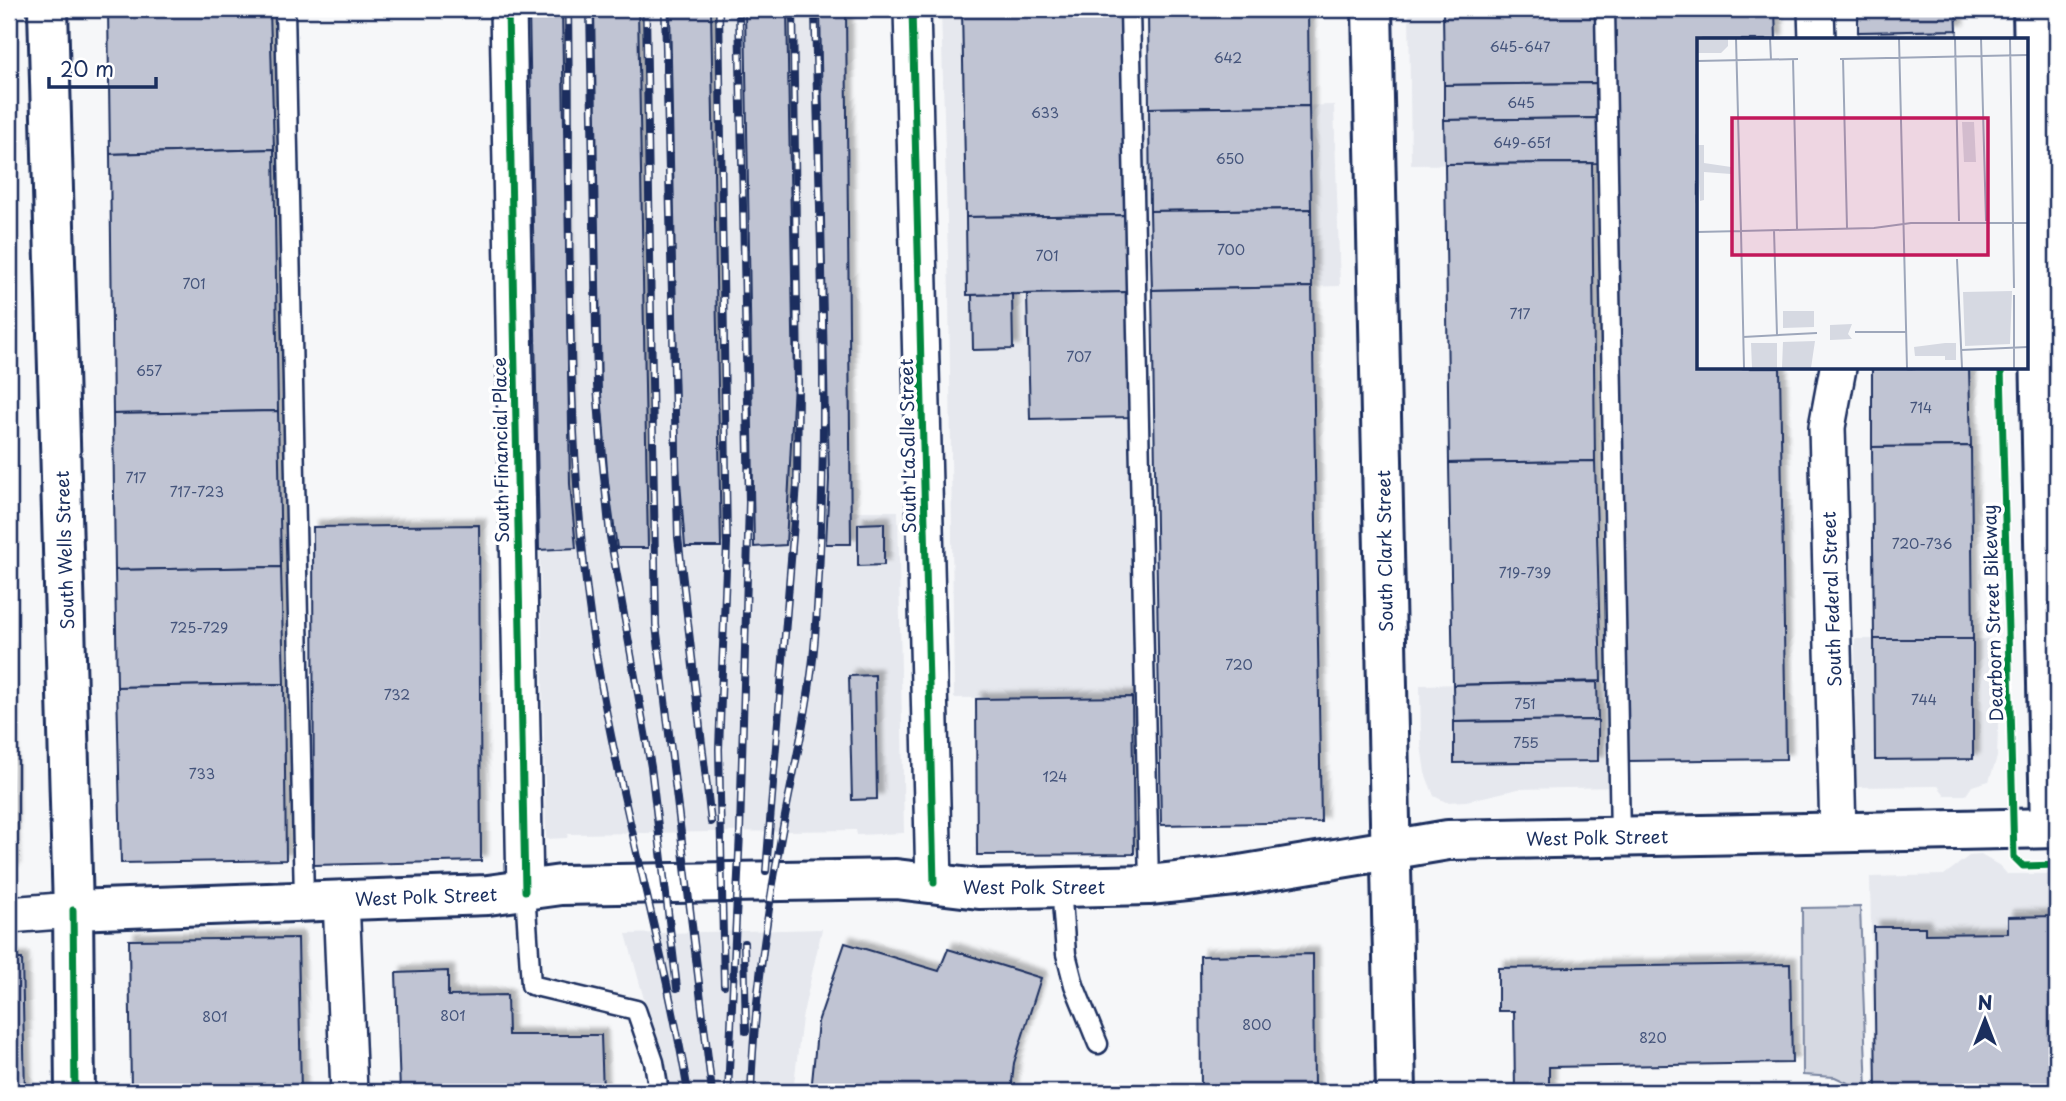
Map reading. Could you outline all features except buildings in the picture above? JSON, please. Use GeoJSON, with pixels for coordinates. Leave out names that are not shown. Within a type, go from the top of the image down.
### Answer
{"type":"FeatureCollection","features":[{"type":"Feature","properties":{"kind":"main road","name":"South Wells Street"},"geometry":{"type":"LineString","coordinates":[[48,9],[73,910],[75,1092]]}},
{"type":"Feature","properties":{"kind":"main road","name":"South Clark Street"},"geometry":{"type":"LineString","coordinates":[[1372,9],[1396,1092]]}},
{"type":"Feature","properties":{"kind":"main road"},"geometry":{"type":"LineString","coordinates":[[2033,9],[2054,828]]}},
{"type":"Feature","properties":{"kind":"main road","name":"West Polk Street"},"geometry":{"type":"LineString","coordinates":[[73,910],[488,895],[561,885],[862,879],[896,879],[979,889],[1149,885],[1234,876],[1448,840],[2054,828]]}},
{"type":"Feature","properties":{"kind":"street","name":"South Financial Place"},"geometry":{"type":"LineString","coordinates":[[508,9],[525,891]]}},
{"type":"Feature","properties":{"kind":"street","name":"South LaSalle Street"},"geometry":{"type":"LineString","coordinates":[[912,9],[934,883]]}},
{"type":"Feature","properties":{"kind":"street"},"geometry":{"type":"LineString","coordinates":[[1816,9],[1817,38]]}},
{"type":"Feature","properties":{"kind":"street","name":"South Federal Street"},"geometry":{"type":"LineString","coordinates":[[1838,369],[1827,427],[1838,832]]}},
{"type":"Feature","properties":{"kind":"street"},"geometry":{"type":"LineString","coordinates":[[322,899],[349,1092]]}},
{"type":"Feature","properties":{"kind":"street","name":"West Polk Street"},"geometry":{"type":"LineString","coordinates":[[9,915],[73,910]]}},
{"type":"Feature","properties":{"kind":"lane"},"geometry":{"type":"LineString","coordinates":[[285,9],[322,899]]}},
{"type":"Feature","properties":{"kind":"lane"},"geometry":{"type":"LineString","coordinates":[[1130,9],[1149,885]]}},
{"type":"Feature","properties":{"kind":"lane"},"geometry":{"type":"LineString","coordinates":[[1605,9],[1620,837]]}},
{"type":"Feature","properties":{"kind":"lane"},"geometry":{"type":"LineString","coordinates":[[1061,887],[1071,975],[1098,1044]]}},
{"type":"Feature","properties":{"kind":"lane"},"geometry":{"type":"LineString","coordinates":[[525,891],[531,985],[636,1010],[654,1062],[659,1092]]}},
{"type":"Feature","properties":{"kind":"shaded area"},"geometry":{"type":"Polygon","coordinates":[[[528,9],[846,9],[852,511],[898,511],[904,833],[857,835],[856,830],[568,834],[567,838],[546,839],[528,9]]]}},
{"type":"Feature","properties":{"kind":"shaded area"},"geometry":{"type":"Polygon","coordinates":[[[941,9],[1130,9],[1132,109],[1334,105],[1340,286],[1136,292],[1145,696],[954,698],[949,294],[941,9]]]}},
{"type":"Feature","properties":{"kind":"shaded area"},"geometry":{"type":"Polygon","coordinates":[[[1409,9],[1605,9],[1608,163],[1411,165],[1409,9]]]}},
{"type":"Feature","properties":{"kind":"shaded area"},"geometry":{"type":"Polygon","coordinates":[[[1957,30],[1957,38],[1859,38],[1858,32],[1957,30]]]}},
{"type":"Feature","properties":{"kind":"shaded area"},"geometry":{"type":"Polygon","coordinates":[[[1855,639],[2001,639],[1997,757],[1989,781],[1972,786],[1966,795],[1945,795],[1938,786],[1856,787],[1855,639]]]}},
{"type":"Feature","properties":{"kind":"shaded area"},"geometry":{"type":"Polygon","coordinates":[[[1601,681],[1617,688],[1619,787],[1518,789],[1466,801],[1446,802],[1434,796],[1425,773],[1421,745],[1420,685],[1601,681]]]}},
{"type":"Feature","properties":{"kind":"shaded area"},"geometry":{"type":"Polygon","coordinates":[[[1981,855],[2000,866],[2007,874],[2057,874],[2057,1092],[1874,1092],[1870,877],[1944,875],[1969,856],[1981,855]]]}},
{"type":"Feature","properties":{"kind":"shaded area"},"geometry":{"type":"Polygon","coordinates":[[[1860,907],[1867,1092],[1835,1077],[1803,1075],[1802,908],[1860,907]]]}},
{"type":"Feature","properties":{"kind":"shaded area"},"geometry":{"type":"Polygon","coordinates":[[[822,929],[802,1018],[793,1092],[666,1092],[662,1064],[626,934],[822,929]]]}},
{"type":"Feature","properties":{"kind":"railway"},"geometry":{"type":"LineString","coordinates":[[568,9],[572,398],[583,553],[592,629],[613,745],[688,1092]]}},
{"type":"Feature","properties":{"kind":"railway"},"geometry":{"type":"LineString","coordinates":[[590,9],[597,385],[602,456],[610,536],[651,767],[677,988]]}},
{"type":"Feature","properties":{"kind":"railway"},"geometry":{"type":"LineString","coordinates":[[646,9],[656,625],[712,1092]]}},
{"type":"Feature","properties":{"kind":"railway"},"geometry":{"type":"LineString","coordinates":[[665,9],[678,537],[711,822]]}},
{"type":"Feature","properties":{"kind":"railway"},"geometry":{"type":"LineString","coordinates":[[719,9],[727,543],[719,749],[724,985]]}},
{"type":"Feature","properties":{"kind":"railway"},"geometry":{"type":"LineString","coordinates":[[728,1092],[740,832],[749,502],[739,9]]}},
{"type":"Feature","properties":{"kind":"railway"},"geometry":{"type":"LineString","coordinates":[[766,871],[797,485],[793,9]]}},
{"type":"Feature","properties":{"kind":"railway"},"geometry":{"type":"LineString","coordinates":[[751,1092],[766,929],[809,687],[820,560],[823,402],[815,9]]}},
{"type":"Feature","properties":{"kind":"railway"},"geometry":{"type":"LineString","coordinates":[[744,943],[746,1031]]}},
{"type":"Feature","properties":{"kind":"cycle path"},"geometry":{"type":"LineString","coordinates":[[508,9],[525,891]]}},
{"type":"Feature","properties":{"kind":"cycle path"},"geometry":{"type":"LineString","coordinates":[[912,9],[934,883]]}},
{"type":"Feature","properties":{"kind":"cycle path","name":"Dearborn Street Bikeway"},"geometry":{"type":"LineString","coordinates":[[2001,369],[2014,857],[2023,866],[2057,865]]}},
{"type":"Feature","properties":{"kind":"cycle path"},"geometry":{"type":"LineString","coordinates":[[73,910],[75,1092]]}}]}
